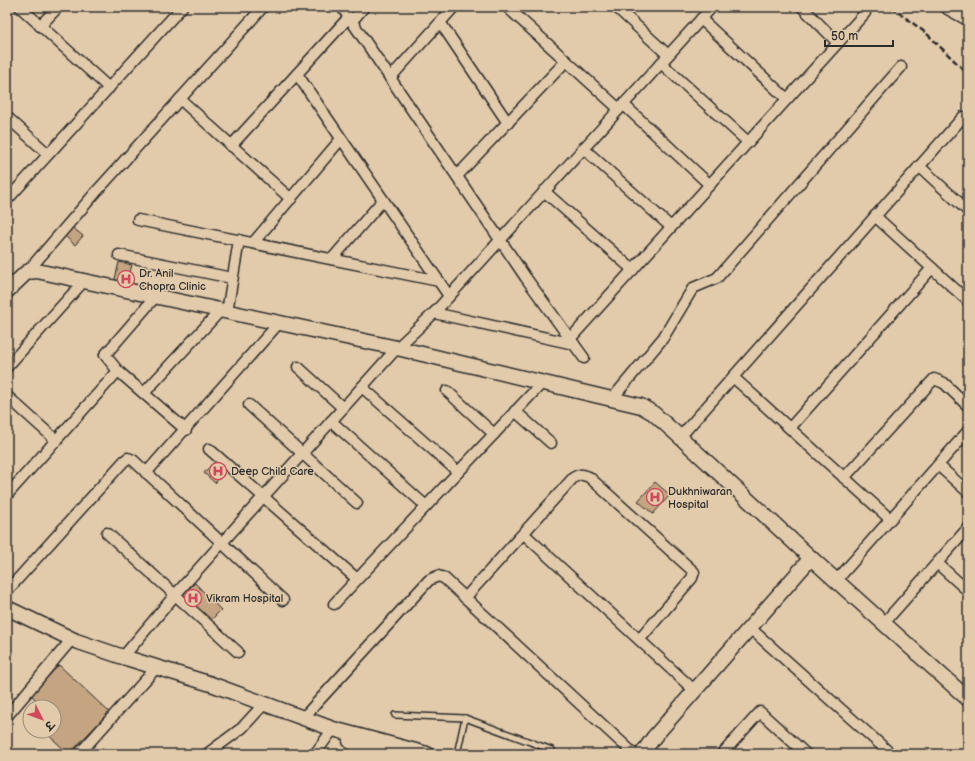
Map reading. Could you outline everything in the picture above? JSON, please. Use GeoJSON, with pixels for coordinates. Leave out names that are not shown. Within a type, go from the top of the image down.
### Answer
{"type":"FeatureCollection","features":[{"type":"Feature","properties":{"kind":"street"},"geometry":{"type":"LineString","coordinates":[[20,7],[109,88]]}},
{"type":"Feature","properties":{"kind":"street"},"geometry":{"type":"LineString","coordinates":[[40,26],[58,7]]}},
{"type":"Feature","properties":{"kind":"street"},"geometry":{"type":"LineString","coordinates":[[7,200],[182,7]]}},
{"type":"Feature","properties":{"kind":"street"},"geometry":{"type":"LineString","coordinates":[[7,291],[27,272],[263,7]]}},
{"type":"Feature","properties":{"kind":"street"},"geometry":{"type":"LineString","coordinates":[[342,7],[500,239],[584,358]]}},
{"type":"Feature","properties":{"kind":"street"},"geometry":{"type":"LineString","coordinates":[[231,146],[297,74],[350,19],[364,7]]}},
{"type":"Feature","properties":{"kind":"street"},"geometry":{"type":"LineString","coordinates":[[390,78],[454,7]]}},
{"type":"Feature","properties":{"kind":"street"},"geometry":{"type":"LineString","coordinates":[[507,7],[566,61],[710,184]]}},
{"type":"Feature","properties":{"kind":"street"},"geometry":{"type":"LineString","coordinates":[[616,7],[668,55]]}},
{"type":"Feature","properties":{"kind":"street"},"geometry":{"type":"LineString","coordinates":[[625,15],[632,7]]}},
{"type":"Feature","properties":{"kind":"street"},"geometry":{"type":"LineString","coordinates":[[123,657],[221,543],[397,348],[434,314],[500,239],[712,7]]}},
{"type":"Feature","properties":{"kind":"street"},"geometry":{"type":"LineString","coordinates":[[802,7],[838,43]]}},
{"type":"Feature","properties":{"kind":"street"},"geometry":{"type":"LineString","coordinates":[[948,7],[968,18]]}},
{"type":"Feature","properties":{"kind":"street"},"geometry":{"type":"LineString","coordinates":[[572,341],[671,227],[865,13]]}},
{"type":"Feature","properties":{"kind":"street"},"geometry":{"type":"LineString","coordinates":[[701,19],[787,99]]}},
{"type":"Feature","properties":{"kind":"street"},"geometry":{"type":"LineString","coordinates":[[440,22],[508,123]]}},
{"type":"Feature","properties":{"kind":"street"},"geometry":{"type":"LineString","coordinates":[[457,176],[566,61]]}},
{"type":"Feature","properties":{"kind":"street"},"geometry":{"type":"LineString","coordinates":[[661,63],[748,142]]}},
{"type":"Feature","properties":{"kind":"street"},"geometry":{"type":"LineString","coordinates":[[612,399],[663,338],[693,288],[716,278],[901,67]]}},
{"type":"Feature","properties":{"kind":"street"},"geometry":{"type":"LineString","coordinates":[[297,74],[449,296]]}},
{"type":"Feature","properties":{"kind":"street"},"geometry":{"type":"LineString","coordinates":[[180,99],[291,199]]}},
{"type":"Feature","properties":{"kind":"street"},"geometry":{"type":"LineString","coordinates":[[7,117],[48,154]]}},
{"type":"Feature","properties":{"kind":"street"},"geometry":{"type":"LineString","coordinates":[[680,437],[963,117]]}},
{"type":"Feature","properties":{"kind":"street"},"geometry":{"type":"LineString","coordinates":[[253,243],[341,139]]}},
{"type":"Feature","properties":{"kind":"street"},"geometry":{"type":"LineString","coordinates":[[583,148],[671,227]]}},
{"type":"Feature","properties":{"kind":"street"},"geometry":{"type":"LineString","coordinates":[[919,166],[968,211]]}},
{"type":"Feature","properties":{"kind":"street"},"geometry":{"type":"LineString","coordinates":[[544,191],[633,270]]}},
{"type":"Feature","properties":{"kind":"street"},"geometry":{"type":"LineString","coordinates":[[332,259],[383,200]]}},
{"type":"Feature","properties":{"kind":"street"},"geometry":{"type":"LineString","coordinates":[[875,216],[968,301]]}},
{"type":"Feature","properties":{"kind":"street"},"geometry":{"type":"LineString","coordinates":[[138,220],[439,281]]}},
{"type":"Feature","properties":{"kind":"street"},"geometry":{"type":"LineString","coordinates":[[144,394],[224,312],[239,240]]}},
{"type":"Feature","properties":{"kind":"street"},"geometry":{"type":"LineString","coordinates":[[118,255],[232,278]]}},
{"type":"Feature","properties":{"kind":"street"},"geometry":{"type":"LineString","coordinates":[[790,428],[932,268]]}},
{"type":"Feature","properties":{"kind":"street"},"geometry":{"type":"LineString","coordinates":[[27,272],[37,271],[397,348],[641,406],[653,413],[680,437],[836,581],[968,699]]}},
{"type":"Feature","properties":{"kind":"street"},"geometry":{"type":"LineString","coordinates":[[7,367],[84,281]]}},
{"type":"Feature","properties":{"kind":"street"},"geometry":{"type":"LineString","coordinates":[[156,296],[106,351],[105,355],[106,359],[118,371],[186,430]]}},
{"type":"Feature","properties":{"kind":"street"},"geometry":{"type":"LineString","coordinates":[[434,314],[572,341]]}},
{"type":"Feature","properties":{"kind":"street"},"geometry":{"type":"LineString","coordinates":[[146,473],[186,430],[279,323]]}},
{"type":"Feature","properties":{"kind":"street"},"geometry":{"type":"LineString","coordinates":[[298,367],[343,408]]}},
{"type":"Feature","properties":{"kind":"street"},"geometry":{"type":"LineString","coordinates":[[7,495],[57,441],[118,371]]}},
{"type":"Feature","properties":{"kind":"street"},"geometry":{"type":"LineString","coordinates":[[733,377],[890,519]]}},
{"type":"Feature","properties":{"kind":"street"},"geometry":{"type":"LineString","coordinates":[[844,478],[934,379],[944,383],[968,406]]}},
{"type":"Feature","properties":{"kind":"street"},"geometry":{"type":"LineString","coordinates":[[334,604],[542,383]]}},
{"type":"Feature","properties":{"kind":"street"},"geometry":{"type":"LineString","coordinates":[[362,387],[458,472]]}},
{"type":"Feature","properties":{"kind":"street"},"geometry":{"type":"LineString","coordinates":[[447,391],[494,434]]}},
{"type":"Feature","properties":{"kind":"street"},"geometry":{"type":"LineString","coordinates":[[9,402],[57,441]]}},
{"type":"Feature","properties":{"kind":"street"},"geometry":{"type":"LineString","coordinates":[[249,405],[357,503]]}},
{"type":"Feature","properties":{"kind":"street"},"geometry":{"type":"LineString","coordinates":[[515,411],[551,443]]}},
{"type":"Feature","properties":{"kind":"street"},"geometry":{"type":"LineString","coordinates":[[331,421],[426,506]]}},
{"type":"Feature","properties":{"kind":"street"},"geometry":{"type":"LineString","coordinates":[[836,581],[968,432]]}},
{"type":"Feature","properties":{"kind":"street"},"geometry":{"type":"LineString","coordinates":[[209,449],[357,579]]}},
{"type":"Feature","properties":{"kind":"street"},"geometry":{"type":"LineString","coordinates":[[7,591],[128,458],[133,460],[283,600]]}},
{"type":"Feature","properties":{"kind":"street"},"geometry":{"type":"LineString","coordinates":[[938,465],[968,492]]}},
{"type":"Feature","properties":{"kind":"street"},"geometry":{"type":"LineString","coordinates":[[465,598],[573,478],[584,474],[691,570],[694,575],[640,639]]}},
{"type":"Feature","properties":{"kind":"street"},"geometry":{"type":"LineString","coordinates":[[884,623],[968,528]]}},
{"type":"Feature","properties":{"kind":"street"},"geometry":{"type":"LineString","coordinates":[[107,532],[238,652]]}},
{"type":"Feature","properties":{"kind":"street"},"geometry":{"type":"LineString","coordinates":[[524,534],[695,691]]}},
{"type":"Feature","properties":{"kind":"street"},"geometry":{"type":"LineString","coordinates":[[642,754],[654,737],[812,558]]}},
{"type":"Feature","properties":{"kind":"street"},"geometry":{"type":"LineString","coordinates":[[937,563],[968,591]]}},
{"type":"Feature","properties":{"kind":"street"},"geometry":{"type":"LineString","coordinates":[[303,718],[433,577],[438,576],[444,578],[634,754]]}},
{"type":"Feature","properties":{"kind":"street"},"geometry":{"type":"LineString","coordinates":[[7,608],[72,639],[123,657],[157,667],[333,729],[427,754]]}},
{"type":"Feature","properties":{"kind":"street"},"geometry":{"type":"LineString","coordinates":[[750,628],[891,754]]}},
{"type":"Feature","properties":{"kind":"street"},"geometry":{"type":"LineString","coordinates":[[7,715],[72,639]]}},
{"type":"Feature","properties":{"kind":"street"},"geometry":{"type":"LineString","coordinates":[[79,754],[157,667]]}},
{"type":"Feature","properties":{"kind":"street"},"geometry":{"type":"LineString","coordinates":[[207,754],[242,728],[264,704]]}},
{"type":"Feature","properties":{"kind":"street"},"geometry":{"type":"LineString","coordinates":[[722,754],[760,712],[806,754]]}},
{"type":"Feature","properties":{"kind":"street"},"geometry":{"type":"LineString","coordinates":[[333,729],[356,745],[388,754]]}},
{"type":"Feature","properties":{"kind":"street"},"geometry":{"type":"LineString","coordinates":[[315,754],[333,729]]}},
{"type":"Feature","properties":{"kind":"lane"},"geometry":{"type":"LineString","coordinates":[[395,715],[466,718],[552,750]]}},
{"type":"Feature","properties":{"kind":"lane"},"geometry":{"type":"LineString","coordinates":[[457,754],[466,718]]}},
{"type":"Feature","properties":{"kind":"lane"},"geometry":{"type":"LineString","coordinates":[[356,745],[369,754]]}},
{"type":"Feature","properties":{"kind":"building"},"geometry":{"type":"Polygon","coordinates":[[[72,227],[83,236],[75,245],[65,236],[72,227]]]}},
{"type":"Feature","properties":{"kind":"building"},"geometry":{"type":"Polygon","coordinates":[[[119,262],[132,265],[126,286],[114,283],[119,262]]]}},
{"type":"Feature","properties":{"kind":"building"},"geometry":{"type":"Polygon","coordinates":[[[213,463],[224,473],[215,483],[204,473],[213,463]]]}},
{"type":"Feature","properties":{"kind":"building"},"geometry":{"type":"Polygon","coordinates":[[[655,482],[670,495],[653,514],[638,501],[655,482]]]}},
{"type":"Feature","properties":{"kind":"building"},"geometry":{"type":"Polygon","coordinates":[[[195,583],[221,610],[209,622],[182,595],[195,583]]]}},
{"type":"Feature","properties":{"kind":"building"},"geometry":{"type":"Polygon","coordinates":[[[59,665],[109,712],[69,754],[53,739],[62,739],[62,699],[35,699],[31,695],[59,665]]]}},
{"type":"Feature","properties":{"kind":"railway"},"geometry":{"type":"LineString","coordinates":[[891,7],[926,33],[968,74]]}},
{"type":"Feature","properties":{"kind":"place","name":"Dr. Anil Chopra Clinic"},"geometry":{"type":"Point","coordinates":[126,279]}},
{"type":"Feature","properties":{"kind":"place","name":"Deep Child Care"},"geometry":{"type":"Point","coordinates":[218,471]}},
{"type":"Feature","properties":{"kind":"place","name":"Dukhniwaran Hospital"},"geometry":{"type":"Point","coordinates":[655,497]}},
{"type":"Feature","properties":{"kind":"place","name":"Vikram Hospital"},"geometry":{"type":"Point","coordinates":[193,598]}}]}
